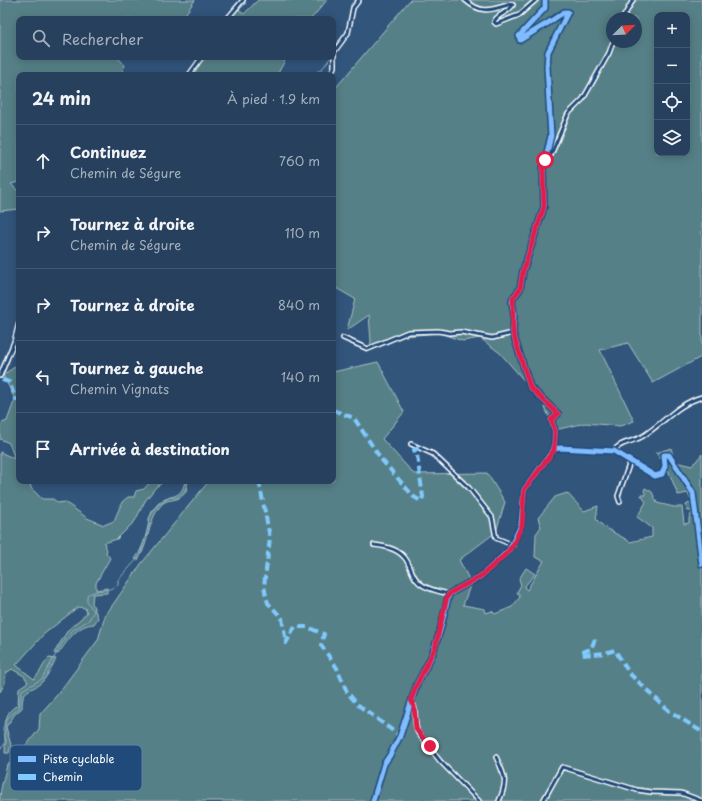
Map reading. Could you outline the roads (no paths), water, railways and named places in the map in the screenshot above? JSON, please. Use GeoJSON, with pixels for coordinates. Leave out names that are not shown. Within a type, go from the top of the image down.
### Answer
{"type":"FeatureCollection","features":[{"type":"Feature","properties":{"kind":"street"},"geometry":{"type":"LineString","coordinates":[[230,16],[243,0]]}},
{"type":"Feature","properties":{"kind":"street"},"geometry":{"type":"LineString","coordinates":[[336,49],[348,33],[351,14],[359,0]]}},
{"type":"Feature","properties":{"kind":"street"},"geometry":{"type":"LineString","coordinates":[[465,0],[476,9],[485,10],[511,4],[513,5],[509,11],[496,18],[494,22],[496,24],[519,15],[536,0]]}},
{"type":"Feature","properties":{"kind":"street"},"geometry":{"type":"LineString","coordinates":[[374,545],[384,546],[396,551],[406,559],[412,574],[424,586],[448,594],[481,576],[506,554],[513,545],[522,525],[524,490],[554,450],[555,431],[551,420],[558,414],[530,387],[513,333],[513,298],[520,289],[523,271],[544,207],[543,168],[551,136],[547,73],[548,52],[568,12],[564,12],[523,39],[519,39],[521,33],[545,8],[545,0]]}},
{"type":"Feature","properties":{"kind":"street"},"geometry":{"type":"LineString","coordinates":[[626,12],[633,0]]}},
{"type":"Feature","properties":{"kind":"street"},"geometry":{"type":"LineString","coordinates":[[545,160],[549,158],[568,114],[583,99],[611,48]]}},
{"type":"Feature","properties":{"kind":"street"},"geometry":{"type":"LineString","coordinates":[[191,72],[200,60]]}},
{"type":"Feature","properties":{"kind":"street"},"geometry":{"type":"LineString","coordinates":[[332,72],[334,67],[334,60]]}},
{"type":"Feature","properties":{"kind":"street"},"geometry":{"type":"LineString","coordinates":[[343,338],[368,349],[408,332],[461,332],[492,338],[513,333]]}},
{"type":"Feature","properties":{"kind":"street"},"geometry":{"type":"LineString","coordinates":[[0,376],[16,334]]}},
{"type":"Feature","properties":{"kind":"street"},"geometry":{"type":"LineString","coordinates":[[614,451],[617,447],[643,436],[670,413],[694,399],[702,397]]}},
{"type":"Feature","properties":{"kind":"street"},"geometry":{"type":"LineString","coordinates":[[411,444],[433,454],[469,488],[492,517],[496,538],[513,545]]}},
{"type":"Feature","properties":{"kind":"street"},"geometry":{"type":"LineString","coordinates":[[554,450],[560,448],[614,451],[655,476],[658,476],[665,469],[664,455],[669,455],[693,493],[702,564]]}},
{"type":"Feature","properties":{"kind":"street"},"geometry":{"type":"LineString","coordinates":[[620,502],[618,496],[630,462]]}},
{"type":"Feature","properties":{"kind":"street"},"geometry":{"type":"LineString","coordinates":[[373,801],[380,772],[400,736],[417,684],[432,655],[440,631],[448,594]]}},
{"type":"Feature","properties":{"kind":"street"},"geometry":{"type":"LineString","coordinates":[[411,700],[414,706],[416,729],[418,733],[440,761],[479,801]]}},
{"type":"Feature","properties":{"kind":"street"},"geometry":{"type":"LineString","coordinates":[[496,757],[505,775],[504,789],[499,801]]}},
{"type":"Feature","properties":{"kind":"street"},"geometry":{"type":"LineString","coordinates":[[543,801],[560,768],[564,767],[637,790],[681,793],[702,801]]}},
{"type":"Feature","properties":{"kind":"waterway"},"geometry":{"type":"LineString","coordinates":[[348,27],[351,4],[355,0]]}},
{"type":"Feature","properties":{"kind":"waterway"},"geometry":{"type":"LineString","coordinates":[[336,45],[347,30]]}},
{"type":"Feature","properties":{"kind":"waterway"},"geometry":{"type":"LineString","coordinates":[[316,72],[322,69],[329,60]]}},
{"type":"Feature","properties":{"kind":"waterway"},"geometry":{"type":"LineString","coordinates":[[0,749],[6,743],[6,738],[3,731],[4,724],[19,708],[22,690],[42,679],[61,645],[73,630],[89,620],[94,611],[87,602],[87,595],[94,592],[111,589],[118,585],[118,580],[140,556],[145,538],[149,531],[149,518],[158,505],[170,497],[176,498],[183,493],[186,484]]}}]}
